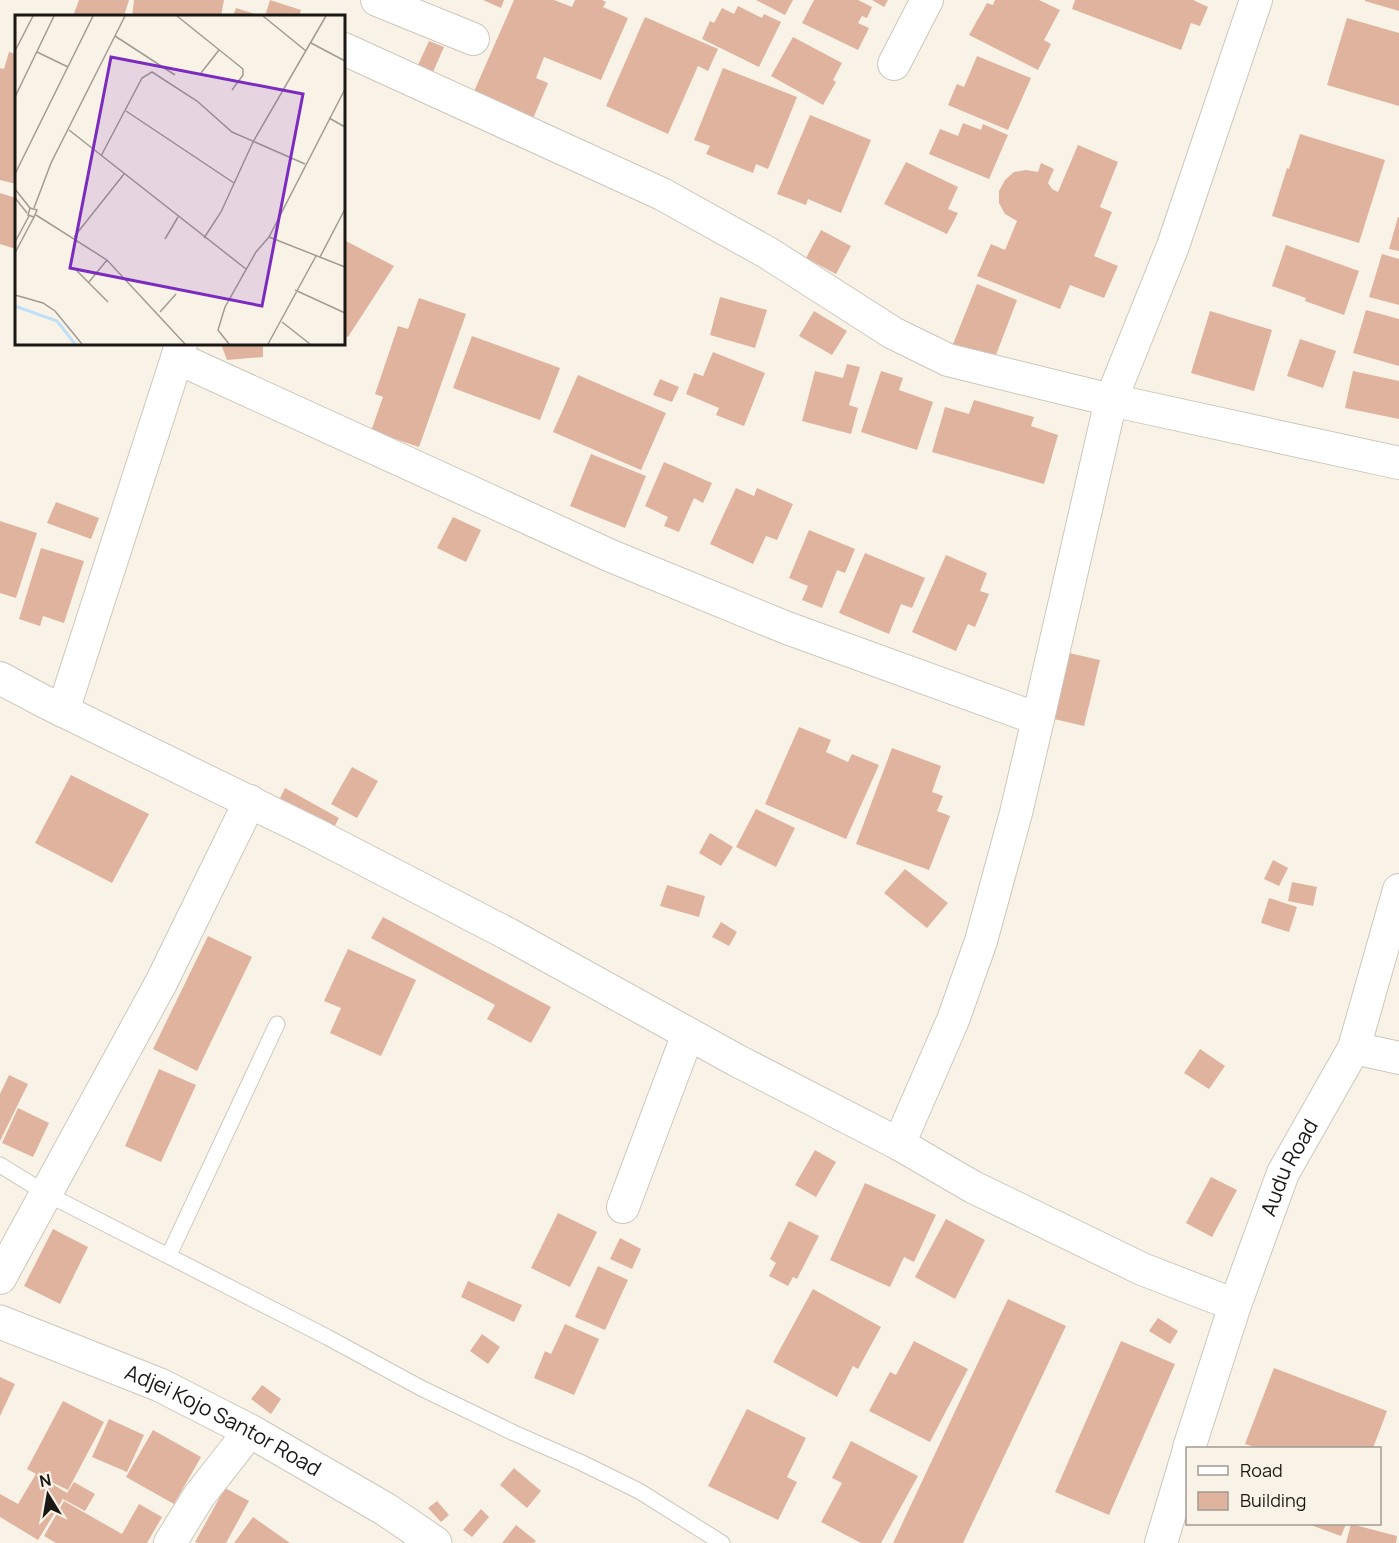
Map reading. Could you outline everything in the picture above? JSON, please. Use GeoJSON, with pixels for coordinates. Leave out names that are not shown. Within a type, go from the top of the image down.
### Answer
{"type":"FeatureCollection","features":[{"type":"Feature","properties":{"kind":"street"},"geometry":{"type":"LineString","coordinates":[[377,0],[473,39]]}},
{"type":"Feature","properties":{"kind":"street"},"geometry":{"type":"LineString","coordinates":[[894,64],[927,0]]}},
{"type":"Feature","properties":{"kind":"street"},"geometry":{"type":"LineString","coordinates":[[899,1144],[953,1020],[981,941],[1016,813],[1111,400],[1173,246],[1256,0]]}},
{"type":"Feature","properties":{"kind":"street"},"geometry":{"type":"LineString","coordinates":[[345,49],[662,194],[768,253],[893,333],[948,360],[1111,400],[1399,463]]}},
{"type":"Feature","properties":{"kind":"street"},"geometry":{"type":"LineString","coordinates":[[63,711],[179,351],[612,556],[787,628],[1038,719]]}},
{"type":"Feature","properties":{"kind":"street"},"geometry":{"type":"LineString","coordinates":[[0,678],[250,801],[508,934],[688,1034],[899,1144],[973,1187],[1131,1264],[1234,1305]]}},
{"type":"Feature","properties":{"kind":"street"},"geometry":{"type":"LineString","coordinates":[[0,1278],[161,983],[250,801]]}},
{"type":"Feature","properties":{"kind":"street","name":"Audu Road"},"geometry":{"type":"LineString","coordinates":[[1189,1447],[1234,1305],[1283,1173],[1354,1048],[1399,890]]}},
{"type":"Feature","properties":{"kind":"street"},"geometry":{"type":"LineString","coordinates":[[623,1207],[688,1034]]}},
{"type":"Feature","properties":{"kind":"street"},"geometry":{"type":"LineString","coordinates":[[1354,1048],[1399,1058]]}},
{"type":"Feature","properties":{"kind":"street","name":"Adjei Kojo Santor Road"},"geometry":{"type":"LineString","coordinates":[[0,1322],[160,1385],[250,1431],[385,1509],[435,1543]]}},
{"type":"Feature","properties":{"kind":"street"},"geometry":{"type":"LineString","coordinates":[[170,1543],[199,1496],[250,1431]]}},
{"type":"Feature","properties":{"kind":"street","name":"Audu Road"},"geometry":{"type":"LineString","coordinates":[[1161,1543],[1186,1458]]}},
{"type":"Feature","properties":{"kind":"lane"},"geometry":{"type":"LineString","coordinates":[[169,1255],[277,1024]]}},
{"type":"Feature","properties":{"kind":"lane"},"geometry":{"type":"LineString","coordinates":[[0,1166],[47,1194],[169,1255],[421,1388],[639,1491],[722,1543]]}},
{"type":"Feature","properties":{"kind":"building"},"geometry":{"type":"Polygon","coordinates":[[[79,0],[129,0],[124,15],[73,15],[79,0]]]}},
{"type":"Feature","properties":{"kind":"building"},"geometry":{"type":"Polygon","coordinates":[[[134,0],[224,0],[221,15],[132,15],[134,0]]]}},
{"type":"Feature","properties":{"kind":"building"},"geometry":{"type":"Polygon","coordinates":[[[270,0],[301,10],[299,15],[265,15],[270,0]]]}},
{"type":"Feature","properties":{"kind":"building"},"geometry":{"type":"Polygon","coordinates":[[[483,0],[504,0],[501,8],[483,0]]]}},
{"type":"Feature","properties":{"kind":"building"},"geometry":{"type":"Polygon","coordinates":[[[514,0],[554,0],[572,7],[575,0],[602,0],[606,2],[603,7],[628,18],[601,80],[544,57],[536,78],[548,83],[532,121],[472,96],[514,0]]]}},
{"type":"Feature","properties":{"kind":"building"},"geometry":{"type":"Polygon","coordinates":[[[756,0],[793,0],[785,15],[756,0]]]}},
{"type":"Feature","properties":{"kind":"building"},"geometry":{"type":"Polygon","coordinates":[[[814,0],[858,0],[872,7],[867,18],[862,16],[858,23],[869,28],[858,50],[802,23],[814,0]]]}},
{"type":"Feature","properties":{"kind":"building"},"geometry":{"type":"Polygon","coordinates":[[[872,0],[888,0],[884,7],[872,0]]]}},
{"type":"Feature","properties":{"kind":"building"},"geometry":{"type":"Polygon","coordinates":[[[995,0],[1039,0],[1060,10],[1044,40],[1051,44],[1038,70],[969,35],[987,3],[993,5],[995,0]]]}},
{"type":"Feature","properties":{"kind":"building"},"geometry":{"type":"Polygon","coordinates":[[[1075,0],[1193,0],[1208,7],[1200,26],[1191,23],[1181,50],[1072,9],[1075,0]]]}},
{"type":"Feature","properties":{"kind":"building"},"geometry":{"type":"Polygon","coordinates":[[[1399,0],[1399,11],[1365,1],[1399,0]]]}},
{"type":"Feature","properties":{"kind":"building"},"geometry":{"type":"Polygon","coordinates":[[[738,6],[762,18],[764,14],[781,22],[759,67],[702,39],[710,21],[714,23],[722,8],[734,14],[738,6]]]}},
{"type":"Feature","properties":{"kind":"building"},"geometry":{"type":"Polygon","coordinates":[[[236,8],[259,15],[233,15],[236,8]]]}},
{"type":"Feature","properties":{"kind":"building"},"geometry":{"type":"Polygon","coordinates":[[[645,17],[718,49],[708,71],[698,66],[668,134],[606,106],[645,17]]]}},
{"type":"Feature","properties":{"kind":"building"},"geometry":{"type":"Polygon","coordinates":[[[1347,18],[1399,33],[1399,106],[1327,85],[1347,18]]]}},
{"type":"Feature","properties":{"kind":"building"},"geometry":{"type":"Polygon","coordinates":[[[793,37],[842,63],[833,80],[836,82],[823,105],[771,76],[793,37]]]}},
{"type":"Feature","properties":{"kind":"building"},"geometry":{"type":"Polygon","coordinates":[[[429,41],[444,47],[433,72],[418,65],[429,41]]]}},
{"type":"Feature","properties":{"kind":"building"},"geometry":{"type":"Polygon","coordinates":[[[9,52],[15,54],[15,184],[0,180],[0,68],[4,69],[9,52]]]}},
{"type":"Feature","properties":{"kind":"building"},"geometry":{"type":"Polygon","coordinates":[[[977,56],[1031,78],[1008,130],[948,105],[957,84],[964,87],[977,56]]]}},
{"type":"Feature","properties":{"kind":"building"},"geometry":{"type":"Polygon","coordinates":[[[723,68],[797,97],[768,169],[756,164],[753,173],[706,154],[710,146],[694,140],[723,68]]]}},
{"type":"Feature","properties":{"kind":"building"},"geometry":{"type":"Polygon","coordinates":[[[810,115],[871,140],[841,213],[808,199],[806,205],[777,194],[810,115]]]}},
{"type":"Feature","properties":{"kind":"building"},"geometry":{"type":"Polygon","coordinates":[[[963,123],[981,130],[983,124],[1008,135],[989,179],[929,154],[940,129],[958,136],[963,123]]]}},
{"type":"Feature","properties":{"kind":"building"},"geometry":{"type":"Polygon","coordinates":[[[1300,134],[1385,160],[1359,243],[1272,216],[1300,134]]]}},
{"type":"Feature","properties":{"kind":"building"},"geometry":{"type":"Polygon","coordinates":[[[1078,145],[1118,162],[1100,207],[1112,212],[1094,256],[1118,266],[1104,298],[1070,285],[1060,309],[977,276],[991,244],[1005,250],[1017,221],[1005,214],[999,203],[999,191],[1005,180],[1014,172],[1026,170],[1038,172],[1041,163],[1054,169],[1048,183],[1058,192],[1078,145]]]}},
{"type":"Feature","properties":{"kind":"building"},"geometry":{"type":"Polygon","coordinates":[[[906,162],[958,187],[948,209],[958,213],[947,234],[884,204],[906,162]]]}},
{"type":"Feature","properties":{"kind":"building"},"geometry":{"type":"Polygon","coordinates":[[[0,193],[15,198],[15,249],[0,244],[0,193]]]}},
{"type":"Feature","properties":{"kind":"building"},"geometry":{"type":"Polygon","coordinates":[[[1399,217],[1399,251],[1389,249],[1399,217]]]}},
{"type":"Feature","properties":{"kind":"building"},"geometry":{"type":"Polygon","coordinates":[[[821,230],[851,246],[836,274],[806,258],[821,230]]]}},
{"type":"Feature","properties":{"kind":"building"},"geometry":{"type":"Polygon","coordinates":[[[345,241],[394,266],[348,337],[345,336],[345,241]]]}},
{"type":"Feature","properties":{"kind":"building"},"geometry":{"type":"Polygon","coordinates":[[[1286,245],[1359,271],[1344,315],[1272,286],[1286,245]]]}},
{"type":"Feature","properties":{"kind":"building"},"geometry":{"type":"Polygon","coordinates":[[[1382,254],[1399,259],[1399,305],[1369,297],[1382,254]]]}},
{"type":"Feature","properties":{"kind":"building"},"geometry":{"type":"Polygon","coordinates":[[[977,284],[1017,300],[994,360],[953,344],[977,284]]]}},
{"type":"Feature","properties":{"kind":"building"},"geometry":{"type":"Polygon","coordinates":[[[720,297],[767,310],[755,348],[710,335],[720,297]]]}},
{"type":"Feature","properties":{"kind":"building"},"geometry":{"type":"Polygon","coordinates":[[[419,298],[466,314],[419,447],[371,431],[383,397],[375,394],[398,326],[408,329],[419,298]]]}},
{"type":"Feature","properties":{"kind":"building"},"geometry":{"type":"Polygon","coordinates":[[[1366,310],[1399,319],[1399,366],[1353,353],[1366,310]]]}},
{"type":"Feature","properties":{"kind":"building"},"geometry":{"type":"Polygon","coordinates":[[[814,311],[847,331],[832,355],[799,336],[814,311]]]}},
{"type":"Feature","properties":{"kind":"building"},"geometry":{"type":"Polygon","coordinates":[[[1210,311],[1272,330],[1254,391],[1191,373],[1210,311]]]}},
{"type":"Feature","properties":{"kind":"building"},"geometry":{"type":"Polygon","coordinates":[[[472,336],[560,368],[540,420],[453,388],[472,336]]]}},
{"type":"Feature","properties":{"kind":"building"},"geometry":{"type":"Polygon","coordinates":[[[1300,339],[1336,351],[1323,388],[1287,376],[1300,339]]]}},
{"type":"Feature","properties":{"kind":"building"},"geometry":{"type":"Polygon","coordinates":[[[221,345],[263,345],[263,357],[227,360],[221,345]]]}},
{"type":"Feature","properties":{"kind":"building"},"geometry":{"type":"Polygon","coordinates":[[[713,352],[765,373],[744,426],[716,415],[719,408],[686,394],[694,373],[703,376],[713,352]]]}},
{"type":"Feature","properties":{"kind":"building"},"geometry":{"type":"Polygon","coordinates":[[[847,364],[860,367],[849,405],[858,408],[851,434],[802,421],[815,371],[843,378],[847,364]]]}},
{"type":"Feature","properties":{"kind":"building"},"geometry":{"type":"Polygon","coordinates":[[[881,371],[903,378],[899,390],[933,402],[917,450],[861,432],[881,371]]]}},
{"type":"Feature","properties":{"kind":"building"},"geometry":{"type":"Polygon","coordinates":[[[1353,371],[1399,381],[1399,419],[1345,408],[1353,371]]]}},
{"type":"Feature","properties":{"kind":"building"},"geometry":{"type":"Polygon","coordinates":[[[578,375],[666,413],[641,470],[553,432],[578,375]]]}},
{"type":"Feature","properties":{"kind":"building"},"geometry":{"type":"Polygon","coordinates":[[[660,379],[679,387],[672,402],[653,395],[660,379]]]}},
{"type":"Feature","properties":{"kind":"building"},"geometry":{"type":"Polygon","coordinates":[[[974,400],[1034,417],[1031,426],[1058,435],[1044,484],[932,452],[945,407],[969,414],[974,400]]]}},
{"type":"Feature","properties":{"kind":"building"},"geometry":{"type":"Polygon","coordinates":[[[591,454],[646,476],[625,528],[570,506],[591,454]]]}},
{"type":"Feature","properties":{"kind":"building"},"geometry":{"type":"Polygon","coordinates":[[[664,462],[712,483],[703,503],[694,498],[679,532],[664,526],[668,517],[645,506],[664,462]]]}},
{"type":"Feature","properties":{"kind":"building"},"geometry":{"type":"Polygon","coordinates":[[[736,488],[754,496],[757,488],[793,504],[777,540],[766,536],[753,564],[710,544],[736,488]]]}},
{"type":"Feature","properties":{"kind":"building"},"geometry":{"type":"Polygon","coordinates":[[[56,502],[99,518],[91,539],[47,523],[56,502]]]}},
{"type":"Feature","properties":{"kind":"building"},"geometry":{"type":"Polygon","coordinates":[[[453,517],[481,530],[466,562],[437,548],[453,517]]]}},
{"type":"Feature","properties":{"kind":"building"},"geometry":{"type":"Polygon","coordinates":[[[0,521],[37,533],[16,598],[0,593],[0,521]]]}},
{"type":"Feature","properties":{"kind":"building"},"geometry":{"type":"Polygon","coordinates":[[[809,530],[855,549],[845,573],[837,570],[822,608],[802,600],[808,586],[789,578],[809,530]]]}},
{"type":"Feature","properties":{"kind":"building"},"geometry":{"type":"Polygon","coordinates":[[[41,548],[84,561],[64,623],[43,616],[40,626],[19,619],[41,548]]]}},
{"type":"Feature","properties":{"kind":"building"},"geometry":{"type":"Polygon","coordinates":[[[865,553],[925,578],[912,608],[901,604],[889,634],[839,613],[865,553]]]}},
{"type":"Feature","properties":{"kind":"building"},"geometry":{"type":"Polygon","coordinates":[[[946,555],[987,573],[980,591],[989,594],[975,627],[968,624],[956,651],[912,632],[946,555]]]}},
{"type":"Feature","properties":{"kind":"building"},"geometry":{"type":"Polygon","coordinates":[[[1069,653],[1100,660],[1084,726],[1054,719],[1069,653]]]}},
{"type":"Feature","properties":{"kind":"building"},"geometry":{"type":"Polygon","coordinates":[[[799,727],[831,740],[826,752],[848,762],[852,754],[879,765],[846,839],[765,804],[799,727]]]}},
{"type":"Feature","properties":{"kind":"building"},"geometry":{"type":"Polygon","coordinates":[[[892,748],[941,766],[932,792],[943,796],[937,811],[950,816],[929,870],[856,844],[892,748]]]}},
{"type":"Feature","properties":{"kind":"building"},"geometry":{"type":"Polygon","coordinates":[[[352,767],[378,781],[357,818],[331,804],[352,767]]]}},
{"type":"Feature","properties":{"kind":"building"},"geometry":{"type":"Polygon","coordinates":[[[71,775],[149,814],[112,883],[35,843],[71,775]]]}},
{"type":"Feature","properties":{"kind":"building"},"geometry":{"type":"Polygon","coordinates":[[[285,788],[339,818],[332,831],[279,800],[285,788]]]}},
{"type":"Feature","properties":{"kind":"building"},"geometry":{"type":"Polygon","coordinates":[[[756,809],[795,828],[776,867],[736,847],[756,809]]]}},
{"type":"Feature","properties":{"kind":"building"},"geometry":{"type":"Polygon","coordinates":[[[710,833],[733,847],[721,866],[699,853],[710,833]]]}},
{"type":"Feature","properties":{"kind":"building"},"geometry":{"type":"Polygon","coordinates":[[[1273,860],[1288,868],[1279,886],[1264,879],[1273,860]]]}},
{"type":"Feature","properties":{"kind":"building"},"geometry":{"type":"Polygon","coordinates":[[[905,869],[948,903],[927,928],[884,893],[905,869]]]}},
{"type":"Feature","properties":{"kind":"building"},"geometry":{"type":"Polygon","coordinates":[[[1292,882],[1317,887],[1313,906],[1288,901],[1292,882]]]}},
{"type":"Feature","properties":{"kind":"building"},"geometry":{"type":"Polygon","coordinates":[[[667,885],[705,896],[699,917],[660,906],[667,885]]]}},
{"type":"Feature","properties":{"kind":"building"},"geometry":{"type":"Polygon","coordinates":[[[1269,898],[1297,907],[1289,932],[1261,923],[1269,898]]]}},
{"type":"Feature","properties":{"kind":"building"},"geometry":{"type":"Polygon","coordinates":[[[383,917],[551,1007],[531,1043],[487,1019],[495,1005],[371,938],[383,917]]]}},
{"type":"Feature","properties":{"kind":"building"},"geometry":{"type":"Polygon","coordinates":[[[721,922],[737,932],[729,946],[712,937],[721,922]]]}},
{"type":"Feature","properties":{"kind":"building"},"geometry":{"type":"Polygon","coordinates":[[[208,936],[252,957],[197,1071],[153,1049],[208,936]]]}},
{"type":"Feature","properties":{"kind":"building"},"geometry":{"type":"Polygon","coordinates":[[[348,949],[416,980],[381,1056],[330,1033],[341,1008],[324,1001],[348,949]]]}},
{"type":"Feature","properties":{"kind":"building"},"geometry":{"type":"Polygon","coordinates":[[[1200,1049],[1225,1066],[1209,1089],[1184,1073],[1200,1049]]]}},
{"type":"Feature","properties":{"kind":"building"},"geometry":{"type":"Polygon","coordinates":[[[159,1069],[196,1085],[161,1162],[125,1146],[159,1069]]]}},
{"type":"Feature","properties":{"kind":"building"},"geometry":{"type":"Polygon","coordinates":[[[9,1075],[28,1084],[0,1141],[0,1094],[9,1075]]]}},
{"type":"Feature","properties":{"kind":"building"},"geometry":{"type":"Polygon","coordinates":[[[18,1108],[49,1123],[33,1157],[2,1143],[18,1108]]]}},
{"type":"Feature","properties":{"kind":"building"},"geometry":{"type":"Polygon","coordinates":[[[815,1150],[836,1162],[816,1197],[795,1185],[815,1150]]]}},
{"type":"Feature","properties":{"kind":"building"},"geometry":{"type":"Polygon","coordinates":[[[1211,1177],[1237,1190],[1212,1237],[1186,1223],[1211,1177]]]}},
{"type":"Feature","properties":{"kind":"building"},"geometry":{"type":"Polygon","coordinates":[[[865,1183],[936,1215],[914,1262],[904,1257],[890,1287],[830,1260],[865,1183]]]}},
{"type":"Feature","properties":{"kind":"building"},"geometry":{"type":"Polygon","coordinates":[[[558,1213],[597,1232],[570,1287],[531,1268],[558,1213]]]}},
{"type":"Feature","properties":{"kind":"building"},"geometry":{"type":"Polygon","coordinates":[[[946,1219],[985,1240],[955,1299],[915,1277],[946,1219]]]}},
{"type":"Feature","properties":{"kind":"building"},"geometry":{"type":"Polygon","coordinates":[[[789,1221],[819,1236],[797,1279],[793,1277],[788,1286],[769,1276],[776,1263],[770,1259],[789,1221]]]}},
{"type":"Feature","properties":{"kind":"building"},"geometry":{"type":"Polygon","coordinates":[[[53,1229],[88,1247],[60,1304],[24,1286],[53,1229]]]}},
{"type":"Feature","properties":{"kind":"building"},"geometry":{"type":"Polygon","coordinates":[[[620,1238],[641,1249],[632,1269],[610,1259],[620,1238]]]}},
{"type":"Feature","properties":{"kind":"building"},"geometry":{"type":"Polygon","coordinates":[[[598,1266],[628,1280],[605,1330],[575,1317],[598,1266]]]}},
{"type":"Feature","properties":{"kind":"building"},"geometry":{"type":"Polygon","coordinates":[[[468,1281],[522,1305],[514,1322],[461,1297],[468,1281]]]}},
{"type":"Feature","properties":{"kind":"building"},"geometry":{"type":"Polygon","coordinates":[[[813,1289],[881,1327],[858,1369],[853,1366],[837,1397],[773,1362],[813,1289]]]}},
{"type":"Feature","properties":{"kind":"building"},"geometry":{"type":"Polygon","coordinates":[[[1008,1299],[1066,1326],[963,1543],[893,1543],[1008,1299]]]}},
{"type":"Feature","properties":{"kind":"building"},"geometry":{"type":"Polygon","coordinates":[[[1158,1318],[1178,1331],[1170,1344],[1149,1331],[1158,1318]]]}},
{"type":"Feature","properties":{"kind":"building"},"geometry":{"type":"Polygon","coordinates":[[[565,1324],[599,1339],[574,1395],[534,1378],[545,1351],[551,1354],[565,1324]]]}},
{"type":"Feature","properties":{"kind":"building"},"geometry":{"type":"Polygon","coordinates":[[[482,1334],[500,1347],[488,1364],[470,1351],[482,1334]]]}},
{"type":"Feature","properties":{"kind":"building"},"geometry":{"type":"Polygon","coordinates":[[[914,1341],[968,1369],[930,1442],[869,1411],[890,1372],[896,1375],[914,1341]]]}},
{"type":"Feature","properties":{"kind":"building"},"geometry":{"type":"Polygon","coordinates":[[[1121,1341],[1175,1364],[1109,1515],[1055,1492],[1121,1341]]]}},
{"type":"Feature","properties":{"kind":"building"},"geometry":{"type":"Polygon","coordinates":[[[1274,1368],[1387,1411],[1373,1447],[1255,1447],[1245,1444],[1274,1368]]]}},
{"type":"Feature","properties":{"kind":"building"},"geometry":{"type":"Polygon","coordinates":[[[0,1377],[15,1384],[0,1416],[0,1377]]]}},
{"type":"Feature","properties":{"kind":"building"},"geometry":{"type":"Polygon","coordinates":[[[262,1385],[281,1399],[271,1414],[251,1399],[262,1385]]]}},
{"type":"Feature","properties":{"kind":"building"},"geometry":{"type":"Polygon","coordinates":[[[63,1401],[104,1422],[68,1490],[39,1476],[67,1493],[74,1482],[95,1494],[85,1511],[63,1499],[38,1540],[0,1517],[0,1494],[18,1504],[36,1474],[27,1469],[63,1401]]]}},
{"type":"Feature","properties":{"kind":"building"},"geometry":{"type":"Polygon","coordinates":[[[747,1409],[806,1438],[787,1477],[797,1482],[778,1520],[708,1486],[747,1409]]]}},
{"type":"Feature","properties":{"kind":"building"},"geometry":{"type":"Polygon","coordinates":[[[109,1419],[144,1435],[127,1472],[92,1457],[109,1419]]]}},
{"type":"Feature","properties":{"kind":"building"},"geometry":{"type":"Polygon","coordinates":[[[153,1430],[201,1457],[174,1504],[126,1477],[153,1430]]]}},
{"type":"Feature","properties":{"kind":"building"},"geometry":{"type":"Polygon","coordinates":[[[851,1441],[918,1476],[881,1543],[861,1543],[821,1522],[842,1483],[832,1478],[851,1441]]]}},
{"type":"Feature","properties":{"kind":"building"},"geometry":{"type":"Polygon","coordinates":[[[514,1468],[541,1491],[527,1508],[500,1485],[514,1468]]]}},
{"type":"Feature","properties":{"kind":"building"},"geometry":{"type":"Polygon","coordinates":[[[225,1488],[249,1501],[226,1543],[195,1542],[225,1488]]]}},
{"type":"Feature","properties":{"kind":"building"},"geometry":{"type":"Polygon","coordinates":[[[64,1501],[122,1534],[139,1504],[162,1517],[147,1543],[56,1543],[44,1536],[64,1501]]]}},
{"type":"Feature","properties":{"kind":"building"},"geometry":{"type":"Polygon","coordinates":[[[437,1501],[449,1515],[441,1522],[428,1508],[437,1501]]]}},
{"type":"Feature","properties":{"kind":"building"},"geometry":{"type":"Polygon","coordinates":[[[481,1509],[489,1517],[472,1537],[463,1530],[481,1509]]]}},
{"type":"Feature","properties":{"kind":"building"},"geometry":{"type":"Polygon","coordinates":[[[253,1517],[290,1543],[234,1543],[253,1517]]]}},
{"type":"Feature","properties":{"kind":"building"},"geometry":{"type":"Polygon","coordinates":[[[516,1525],[536,1541],[534,1543],[502,1543],[516,1525]]]}},
{"type":"Feature","properties":{"kind":"building"},"geometry":{"type":"Polygon","coordinates":[[[1311,1525],[1346,1525],[1341,1536],[1311,1525]]]}},
{"type":"Feature","properties":{"kind":"building"},"geometry":{"type":"Polygon","coordinates":[[[1351,1525],[1397,1536],[1396,1543],[1346,1543],[1351,1525]]]}}]}
